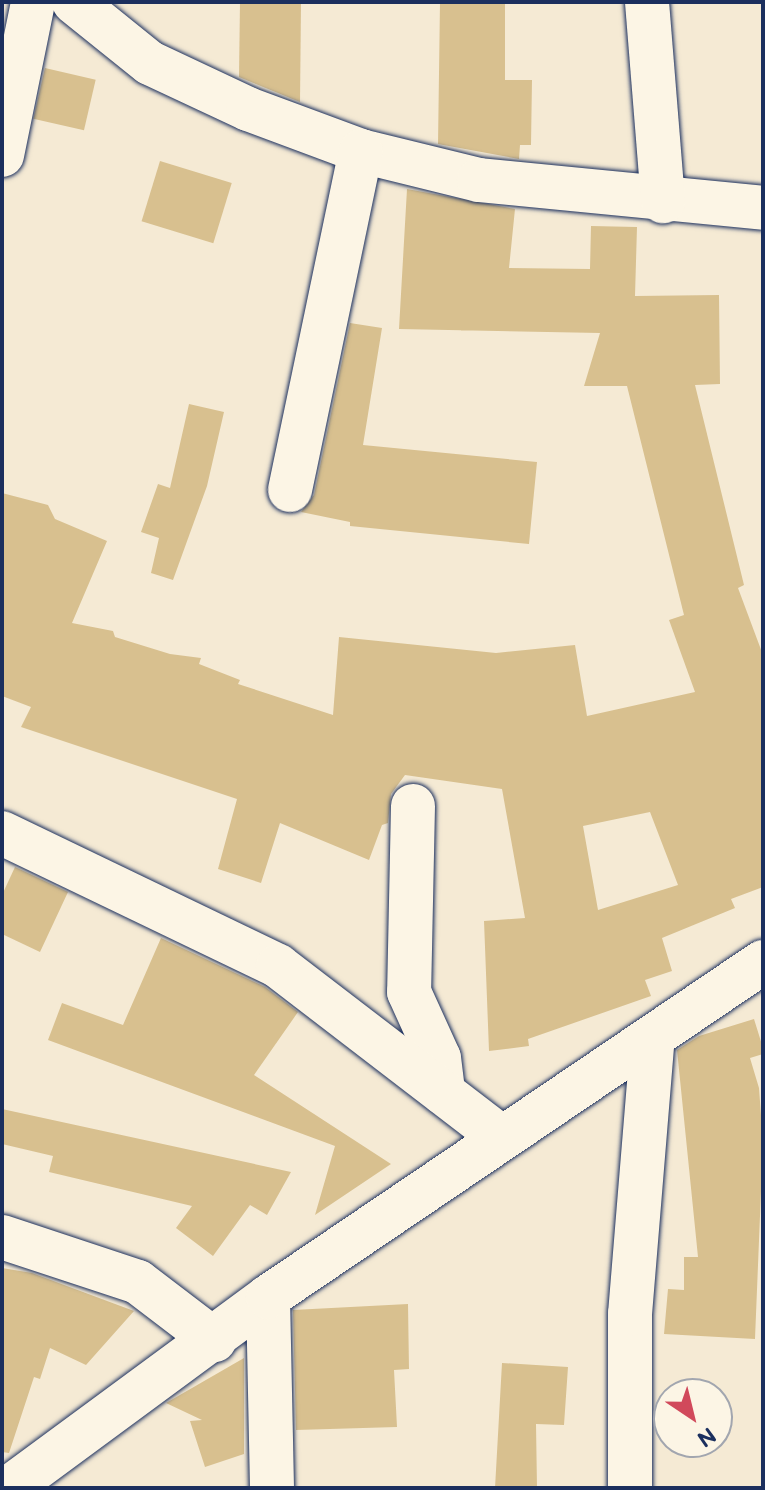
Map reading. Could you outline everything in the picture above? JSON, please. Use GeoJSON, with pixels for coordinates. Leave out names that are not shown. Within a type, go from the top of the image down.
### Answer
{"type":"FeatureCollection","features":[{"type":"Feature","properties":{"kind":"street"},"geometry":{"type":"LineString","coordinates":[[2,155],[33,2]]}},
{"type":"Feature","properties":{"kind":"street"},"geometry":{"type":"LineString","coordinates":[[74,2],[150,63],[248,109],[361,151],[479,180],[663,201],[763,208]]}},
{"type":"Feature","properties":{"kind":"street"},"geometry":{"type":"LineString","coordinates":[[647,2],[663,201]]}},
{"type":"Feature","properties":{"kind":"street"},"geometry":{"type":"LineString","coordinates":[[290,490],[361,151]]}},
{"type":"Feature","properties":{"kind":"street"},"geometry":{"type":"LineString","coordinates":[[413,806],[409,992],[439,1058],[443,1093]]}},
{"type":"Feature","properties":{"kind":"street"},"geometry":{"type":"LineString","coordinates":[[2,833],[278,966],[501,1137]]}},
{"type":"Feature","properties":{"kind":"street"},"geometry":{"type":"LineString","coordinates":[[9,1488],[214,1340],[268,1297],[763,962]]}},
{"type":"Feature","properties":{"kind":"street"},"geometry":{"type":"LineString","coordinates":[[630,1488],[630,1314],[653,1037]]}},
{"type":"Feature","properties":{"kind":"street"},"geometry":{"type":"LineString","coordinates":[[2,1237],[138,1282],[214,1340]]}},
{"type":"Feature","properties":{"kind":"street"},"geometry":{"type":"LineString","coordinates":[[268,1297],[272,1488]]}},
{"type":"Feature","properties":{"kind":"building"},"geometry":{"type":"Polygon","coordinates":[[[240,2],[301,2],[300,102],[239,77],[240,2]]]}},
{"type":"Feature","properties":{"kind":"building"},"geometry":{"type":"Polygon","coordinates":[[[440,2],[505,2],[505,80],[532,80],[531,145],[520,145],[519,159],[438,144],[440,2]]]}},
{"type":"Feature","properties":{"kind":"building"},"geometry":{"type":"Polygon","coordinates":[[[45,68],[96,80],[84,130],[33,119],[45,68]]]}},
{"type":"Feature","properties":{"kind":"building"},"geometry":{"type":"Polygon","coordinates":[[[160,161],[232,183],[213,243],[142,221],[160,161]]]}},
{"type":"Feature","properties":{"kind":"building"},"geometry":{"type":"Polygon","coordinates":[[[407,189],[515,209],[509,268],[590,269],[591,226],[637,227],[635,296],[719,295],[720,384],[695,385],[744,585],[738,588],[763,655],[763,887],[731,899],[735,908],[662,938],[672,971],[645,980],[651,996],[528,1039],[529,1046],[489,1051],[484,921],[525,918],[502,789],[405,775],[391,794],[388,823],[382,825],[369,860],[280,823],[261,883],[218,869],[237,799],[21,727],[31,707],[2,696],[2,493],[48,505],[55,519],[107,541],[72,623],[113,631],[115,637],[170,654],[201,658],[199,664],[240,680],[238,684],[333,715],[339,637],[496,653],[575,645],[587,716],[695,692],[669,620],[684,615],[627,386],[584,386],[600,333],[399,329],[407,189]],[[650,812],[583,826],[598,910],[678,885],[650,812]]]}},
{"type":"Feature","properties":{"kind":"building"},"geometry":{"type":"Polygon","coordinates":[[[350,323],[382,328],[363,445],[537,462],[529,544],[350,526],[350,522],[301,512],[314,495],[350,323]]]}},
{"type":"Feature","properties":{"kind":"building"},"geometry":{"type":"Polygon","coordinates":[[[189,404],[224,412],[207,486],[173,580],[151,573],[159,538],[141,532],[158,484],[170,488],[189,404]]]}},
{"type":"Feature","properties":{"kind":"building"},"geometry":{"type":"Polygon","coordinates":[[[15,867],[68,892],[40,952],[2,934],[2,895],[15,867]]]}},
{"type":"Feature","properties":{"kind":"building"},"geometry":{"type":"Polygon","coordinates":[[[161,938],[265,987],[298,1012],[254,1075],[391,1164],[315,1215],[335,1146],[48,1040],[62,1003],[123,1025],[161,938]]]}},
{"type":"Feature","properties":{"kind":"building"},"geometry":{"type":"Polygon","coordinates":[[[754,1019],[763,1048],[763,1054],[750,1058],[759,1088],[763,1142],[755,1339],[664,1334],[668,1289],[684,1290],[684,1257],[698,1257],[677,1050],[699,1036],[754,1019]]]}},
{"type":"Feature","properties":{"kind":"building"},"geometry":{"type":"Polygon","coordinates":[[[2,1109],[291,1172],[267,1215],[250,1205],[213,1256],[176,1228],[192,1206],[49,1172],[53,1156],[2,1144],[2,1109]]]}},
{"type":"Feature","properties":{"kind":"building"},"geometry":{"type":"Polygon","coordinates":[[[2,1268],[32,1273],[134,1311],[86,1365],[50,1348],[40,1379],[34,1377],[9,1453],[2,1452],[2,1268]]]}},
{"type":"Feature","properties":{"kind":"building"},"geometry":{"type":"Polygon","coordinates":[[[408,1304],[409,1369],[394,1370],[397,1427],[296,1430],[293,1310],[408,1304]]]}},
{"type":"Feature","properties":{"kind":"building"},"geometry":{"type":"Polygon","coordinates":[[[244,1358],[244,1454],[205,1467],[190,1421],[202,1420],[166,1403],[244,1358]]]}},
{"type":"Feature","properties":{"kind":"building"},"geometry":{"type":"Polygon","coordinates":[[[502,1363],[568,1367],[564,1425],[536,1424],[537,1488],[495,1488],[502,1363]]]}}]}
